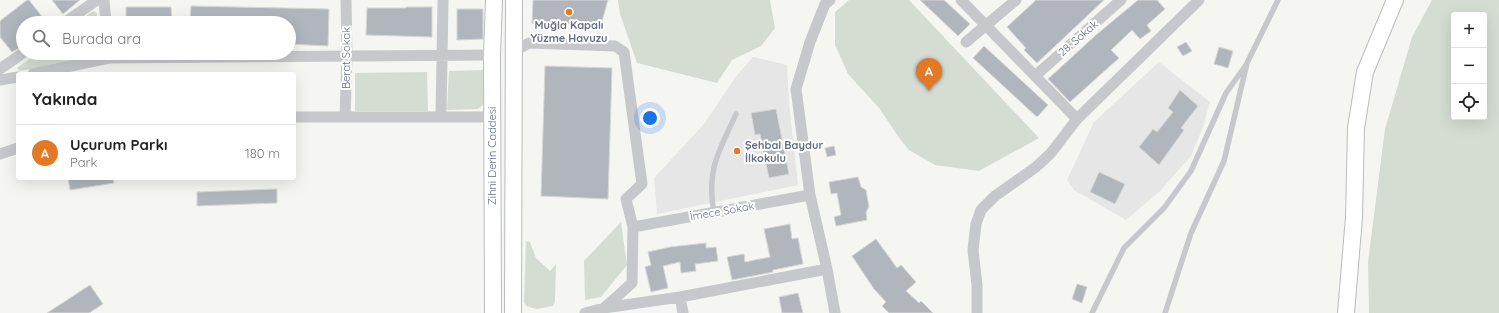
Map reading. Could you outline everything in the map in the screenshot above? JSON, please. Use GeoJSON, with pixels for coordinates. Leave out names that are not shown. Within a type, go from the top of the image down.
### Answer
{"type":"FeatureCollection","features":[{"type":"Feature","properties":{"kind":"main road","name":"Zihni Derin Caddesi"},"geometry":{"type":"LineString","coordinates":[[493,313],[492,55],[494,0]]}},
{"type":"Feature","properties":{"kind":"main road","name":"Zihni Derin Caddesi"},"geometry":{"type":"LineString","coordinates":[[513,313],[514,0]]}},
{"type":"Feature","properties":{"kind":"main road"},"geometry":{"type":"LineString","coordinates":[[1346,313],[1354,217],[1356,128],[1365,72],[1396,0]]}},
{"type":"Feature","properties":{"kind":"main road"},"geometry":{"type":"LineString","coordinates":[[492,55],[513,52]]}},
{"type":"Feature","properties":{"kind":"main road"},"geometry":{"type":"LineString","coordinates":[[492,117],[514,116]]}},
{"type":"Feature","properties":{"kind":"street"},"geometry":{"type":"LineString","coordinates":[[74,16],[97,0]]}},
{"type":"Feature","properties":{"kind":"street"},"geometry":{"type":"LineString","coordinates":[[104,0],[105,16]]}},
{"type":"Feature","properties":{"kind":"street","name":"Berat Sokak"},"geometry":{"type":"LineString","coordinates":[[345,116],[347,56],[346,0]]}},
{"type":"Feature","properties":{"kind":"street"},"geometry":{"type":"LineString","coordinates":[[441,116],[444,56],[443,0]]}},
{"type":"Feature","properties":{"kind":"street"},"geometry":{"type":"LineString","coordinates":[[830,0],[826,4],[810,42],[796,89],[810,196],[827,269],[835,313]]}},
{"type":"Feature","properties":{"kind":"street"},"geometry":{"type":"LineString","coordinates":[[961,0],[1077,119]]}},
{"type":"Feature","properties":{"kind":"street"},"geometry":{"type":"LineString","coordinates":[[966,42],[1016,0]]}},
{"type":"Feature","properties":{"kind":"street","name":"28. Sokak"},"geometry":{"type":"LineString","coordinates":[[1035,76],[1120,0]]}},
{"type":"Feature","properties":{"kind":"street"},"geometry":{"type":"LineString","coordinates":[[977,313],[977,285],[973,250],[976,224],[981,210],[995,196],[1036,167],[1051,153],[1077,119],[1199,0]]}},
{"type":"Feature","properties":{"kind":"street"},"geometry":{"type":"LineString","coordinates":[[513,52],[529,43],[615,46],[624,52],[642,184],[626,199],[633,227],[632,284],[604,308]]}},
{"type":"Feature","properties":{"kind":"street"},"geometry":{"type":"LineString","coordinates":[[296,56],[492,55]]}},
{"type":"Feature","properties":{"kind":"street"},"geometry":{"type":"LineString","coordinates":[[0,69],[16,58]]}},
{"type":"Feature","properties":{"kind":"street"},"geometry":{"type":"LineString","coordinates":[[41,72],[92,60]]}},
{"type":"Feature","properties":{"kind":"street"},"geometry":{"type":"LineString","coordinates":[[0,80],[16,77]]}},
{"type":"Feature","properties":{"kind":"street"},"geometry":{"type":"LineString","coordinates":[[296,117],[492,117]]}},
{"type":"Feature","properties":{"kind":"street"},"geometry":{"type":"LineString","coordinates":[[0,154],[16,149]]}},
{"type":"Feature","properties":{"kind":"street","name":"İmece Sokak"},"geometry":{"type":"LineString","coordinates":[[633,227],[810,196]]}},
{"type":"Feature","properties":{"kind":"street"},"geometry":{"type":"LineString","coordinates":[[584,313],[604,308],[680,297],[827,269]]}},
{"type":"Feature","properties":{"kind":"street"},"geometry":{"type":"LineString","coordinates":[[680,297],[683,313]]}},
{"type":"Feature","properties":{"kind":"lane"},"geometry":{"type":"LineString","coordinates":[[1092,313],[1124,248],[1164,208],[1191,171],[1226,93],[1247,63],[1278,0]]}},
{"type":"Feature","properties":{"kind":"lane"},"geometry":{"type":"LineString","coordinates":[[1164,313],[1191,233],[1224,161],[1247,63]]}},
{"type":"Feature","properties":{"kind":"lane"},"geometry":{"type":"LineString","coordinates":[[714,213],[710,192],[714,163],[736,114]]}},
{"type":"Feature","properties":{"kind":"shaded area"},"geometry":{"type":"Polygon","coordinates":[[[618,0],[770,0],[775,28],[761,46],[732,60],[717,83],[637,63],[620,14],[618,0]]]}},
{"type":"Feature","properties":{"kind":"shaded area"},"geometry":{"type":"Polygon","coordinates":[[[849,0],[909,0],[1039,138],[979,171],[935,165],[909,150],[879,108],[848,74],[835,45],[835,12],[849,0]]]}},
{"type":"Feature","properties":{"kind":"shaded area"},"geometry":{"type":"Polygon","coordinates":[[[1432,0],[1499,0],[1499,313],[1369,313],[1368,262],[1385,129],[1412,37],[1432,0]]]}},
{"type":"Feature","properties":{"kind":"shaded area"},"geometry":{"type":"Polygon","coordinates":[[[93,11],[97,13],[97,16],[86,16],[93,11]]]}},
{"type":"Feature","properties":{"kind":"shaded area","name":"Şehbal Baydur İlkokulu"},"geometry":{"type":"Polygon","coordinates":[[[753,57],[787,65],[789,103],[798,185],[657,214],[654,178],[704,124],[737,75],[753,57]]]}},
{"type":"Feature","properties":{"kind":"shaded area"},"geometry":{"type":"Polygon","coordinates":[[[28,60],[80,60],[20,71],[17,68],[28,60]]]}},
{"type":"Feature","properties":{"kind":"shaded area"},"geometry":{"type":"Polygon","coordinates":[[[1159,62],[1210,102],[1203,127],[1191,156],[1160,191],[1126,220],[1074,190],[1067,180],[1094,122],[1159,62]]]}},
{"type":"Feature","properties":{"kind":"shaded area"},"geometry":{"type":"Polygon","coordinates":[[[483,70],[484,104],[478,109],[447,110],[449,71],[483,70]]]}},
{"type":"Feature","properties":{"kind":"shaded area"},"geometry":{"type":"Polygon","coordinates":[[[427,72],[428,111],[355,111],[355,73],[427,72]]]}},
{"type":"Feature","properties":{"kind":"shaded area"},"geometry":{"type":"Polygon","coordinates":[[[621,222],[627,265],[601,297],[585,300],[584,261],[621,222]]]}},
{"type":"Feature","properties":{"kind":"shaded area"},"geometry":{"type":"Polygon","coordinates":[[[526,241],[530,242],[536,258],[550,271],[556,264],[555,301],[553,306],[536,309],[526,306],[524,302],[526,241]]]}},
{"type":"Feature","properties":{"kind":"building"},"geometry":{"type":"Polygon","coordinates":[[[27,0],[29,0],[42,16],[16,16],[16,50],[12,52],[0,37],[0,21],[27,0]]]}},
{"type":"Feature","properties":{"kind":"building"},"geometry":{"type":"Polygon","coordinates":[[[52,0],[80,0],[63,14],[52,0]]]}},
{"type":"Feature","properties":{"kind":"building","name":"Muğla Kapalı Yüzme Havuzu"},"geometry":{"type":"Polygon","coordinates":[[[533,0],[608,0],[601,25],[532,24],[533,0]]]}},
{"type":"Feature","properties":{"kind":"building"},"geometry":{"type":"Polygon","coordinates":[[[920,0],[944,0],[970,24],[958,36],[920,0]]]}},
{"type":"Feature","properties":{"kind":"building"},"geometry":{"type":"Polygon","coordinates":[[[1036,0],[1104,0],[1037,63],[1024,50],[1026,48],[1007,27],[1036,0]]]}},
{"type":"Feature","properties":{"kind":"building"},"geometry":{"type":"Polygon","coordinates":[[[1138,0],[1157,0],[1165,9],[1147,25],[1151,31],[1140,39],[1132,30],[1111,50],[1119,58],[1070,102],[1048,79],[1096,35],[1138,0]]]}},
{"type":"Feature","properties":{"kind":"building"},"geometry":{"type":"Polygon","coordinates":[[[191,6],[329,9],[328,46],[296,44],[296,16],[190,16],[191,6]]]}},
{"type":"Feature","properties":{"kind":"building"},"geometry":{"type":"Polygon","coordinates":[[[126,7],[171,7],[172,16],[126,16],[126,7]]]}},
{"type":"Feature","properties":{"kind":"building"},"geometry":{"type":"Polygon","coordinates":[[[432,7],[432,37],[366,35],[367,8],[432,7]]]}},
{"type":"Feature","properties":{"kind":"building"},"geometry":{"type":"Polygon","coordinates":[[[457,9],[483,9],[483,39],[457,40],[457,9]]]}},
{"type":"Feature","properties":{"kind":"building"},"geometry":{"type":"Polygon","coordinates":[[[1186,42],[1192,51],[1183,56],[1177,47],[1186,42]]]}},
{"type":"Feature","properties":{"kind":"building"},"geometry":{"type":"Polygon","coordinates":[[[984,46],[1048,105],[1037,117],[973,58],[984,46]]]}},
{"type":"Feature","properties":{"kind":"building"},"geometry":{"type":"Polygon","coordinates":[[[1219,47],[1233,51],[1228,68],[1214,64],[1219,47]]]}},
{"type":"Feature","properties":{"kind":"building"},"geometry":{"type":"Polygon","coordinates":[[[545,66],[612,68],[608,199],[541,196],[545,66]]]}},
{"type":"Feature","properties":{"kind":"building"},"geometry":{"type":"Polygon","coordinates":[[[1180,90],[1198,106],[1181,128],[1184,130],[1159,165],[1139,147],[1153,129],[1157,132],[1173,112],[1168,108],[1180,90]]]}},
{"type":"Feature","properties":{"kind":"building"},"geometry":{"type":"Polygon","coordinates":[[[776,109],[789,174],[769,178],[760,134],[755,135],[751,113],[776,109]]]}},
{"type":"Feature","properties":{"kind":"building"},"geometry":{"type":"Polygon","coordinates":[[[834,146],[836,155],[827,157],[825,148],[834,146]]]}},
{"type":"Feature","properties":{"kind":"building"},"geometry":{"type":"Polygon","coordinates":[[[1099,172],[1125,184],[1115,204],[1090,192],[1099,172]]]}},
{"type":"Feature","properties":{"kind":"building"},"geometry":{"type":"Polygon","coordinates":[[[858,177],[861,187],[866,190],[869,207],[866,212],[867,220],[836,226],[834,217],[841,215],[837,193],[831,194],[829,182],[858,177]]]}},
{"type":"Feature","properties":{"kind":"building"},"geometry":{"type":"Polygon","coordinates":[[[68,180],[113,180],[114,183],[70,190],[68,180]]]}},
{"type":"Feature","properties":{"kind":"building"},"geometry":{"type":"Polygon","coordinates":[[[277,189],[277,203],[197,206],[197,192],[277,189]]]}},
{"type":"Feature","properties":{"kind":"building"},"geometry":{"type":"Polygon","coordinates":[[[790,224],[792,239],[798,238],[803,264],[773,270],[773,272],[732,280],[727,257],[744,254],[745,262],[770,257],[764,229],[790,224]]]}},
{"type":"Feature","properties":{"kind":"building"},"geometry":{"type":"Polygon","coordinates":[[[876,239],[897,268],[901,265],[916,282],[906,291],[919,303],[921,301],[933,313],[889,313],[882,306],[886,302],[874,289],[852,256],[876,239]]]}},
{"type":"Feature","properties":{"kind":"building"},"geometry":{"type":"Polygon","coordinates":[[[706,243],[706,248],[716,247],[718,261],[695,264],[696,271],[681,273],[680,262],[663,266],[668,288],[651,292],[645,267],[651,265],[648,252],[670,247],[706,243]]]}},
{"type":"Feature","properties":{"kind":"building"},"geometry":{"type":"Polygon","coordinates":[[[1077,284],[1087,287],[1082,303],[1072,299],[1077,284]]]}},
{"type":"Feature","properties":{"kind":"building"},"geometry":{"type":"Polygon","coordinates":[[[90,285],[103,304],[89,313],[47,313],[90,285]]]}},
{"type":"Feature","properties":{"kind":"building"},"geometry":{"type":"Polygon","coordinates":[[[798,293],[803,313],[782,313],[779,297],[798,293]]]}},
{"type":"Feature","properties":{"kind":"place","name":"Muğla Kapalı Yüzme Havuzu"},"geometry":{"type":"Point","coordinates":[569,12]}},
{"type":"Feature","properties":{"kind":"place","name":"Uçurum Parkı"},"geometry":{"type":"Point","coordinates":[929,91]}},
{"type":"Feature","properties":{"kind":"place","name":"Şehbal Baydur İlkokulu"},"geometry":{"type":"Point","coordinates":[737,151]}}]}
